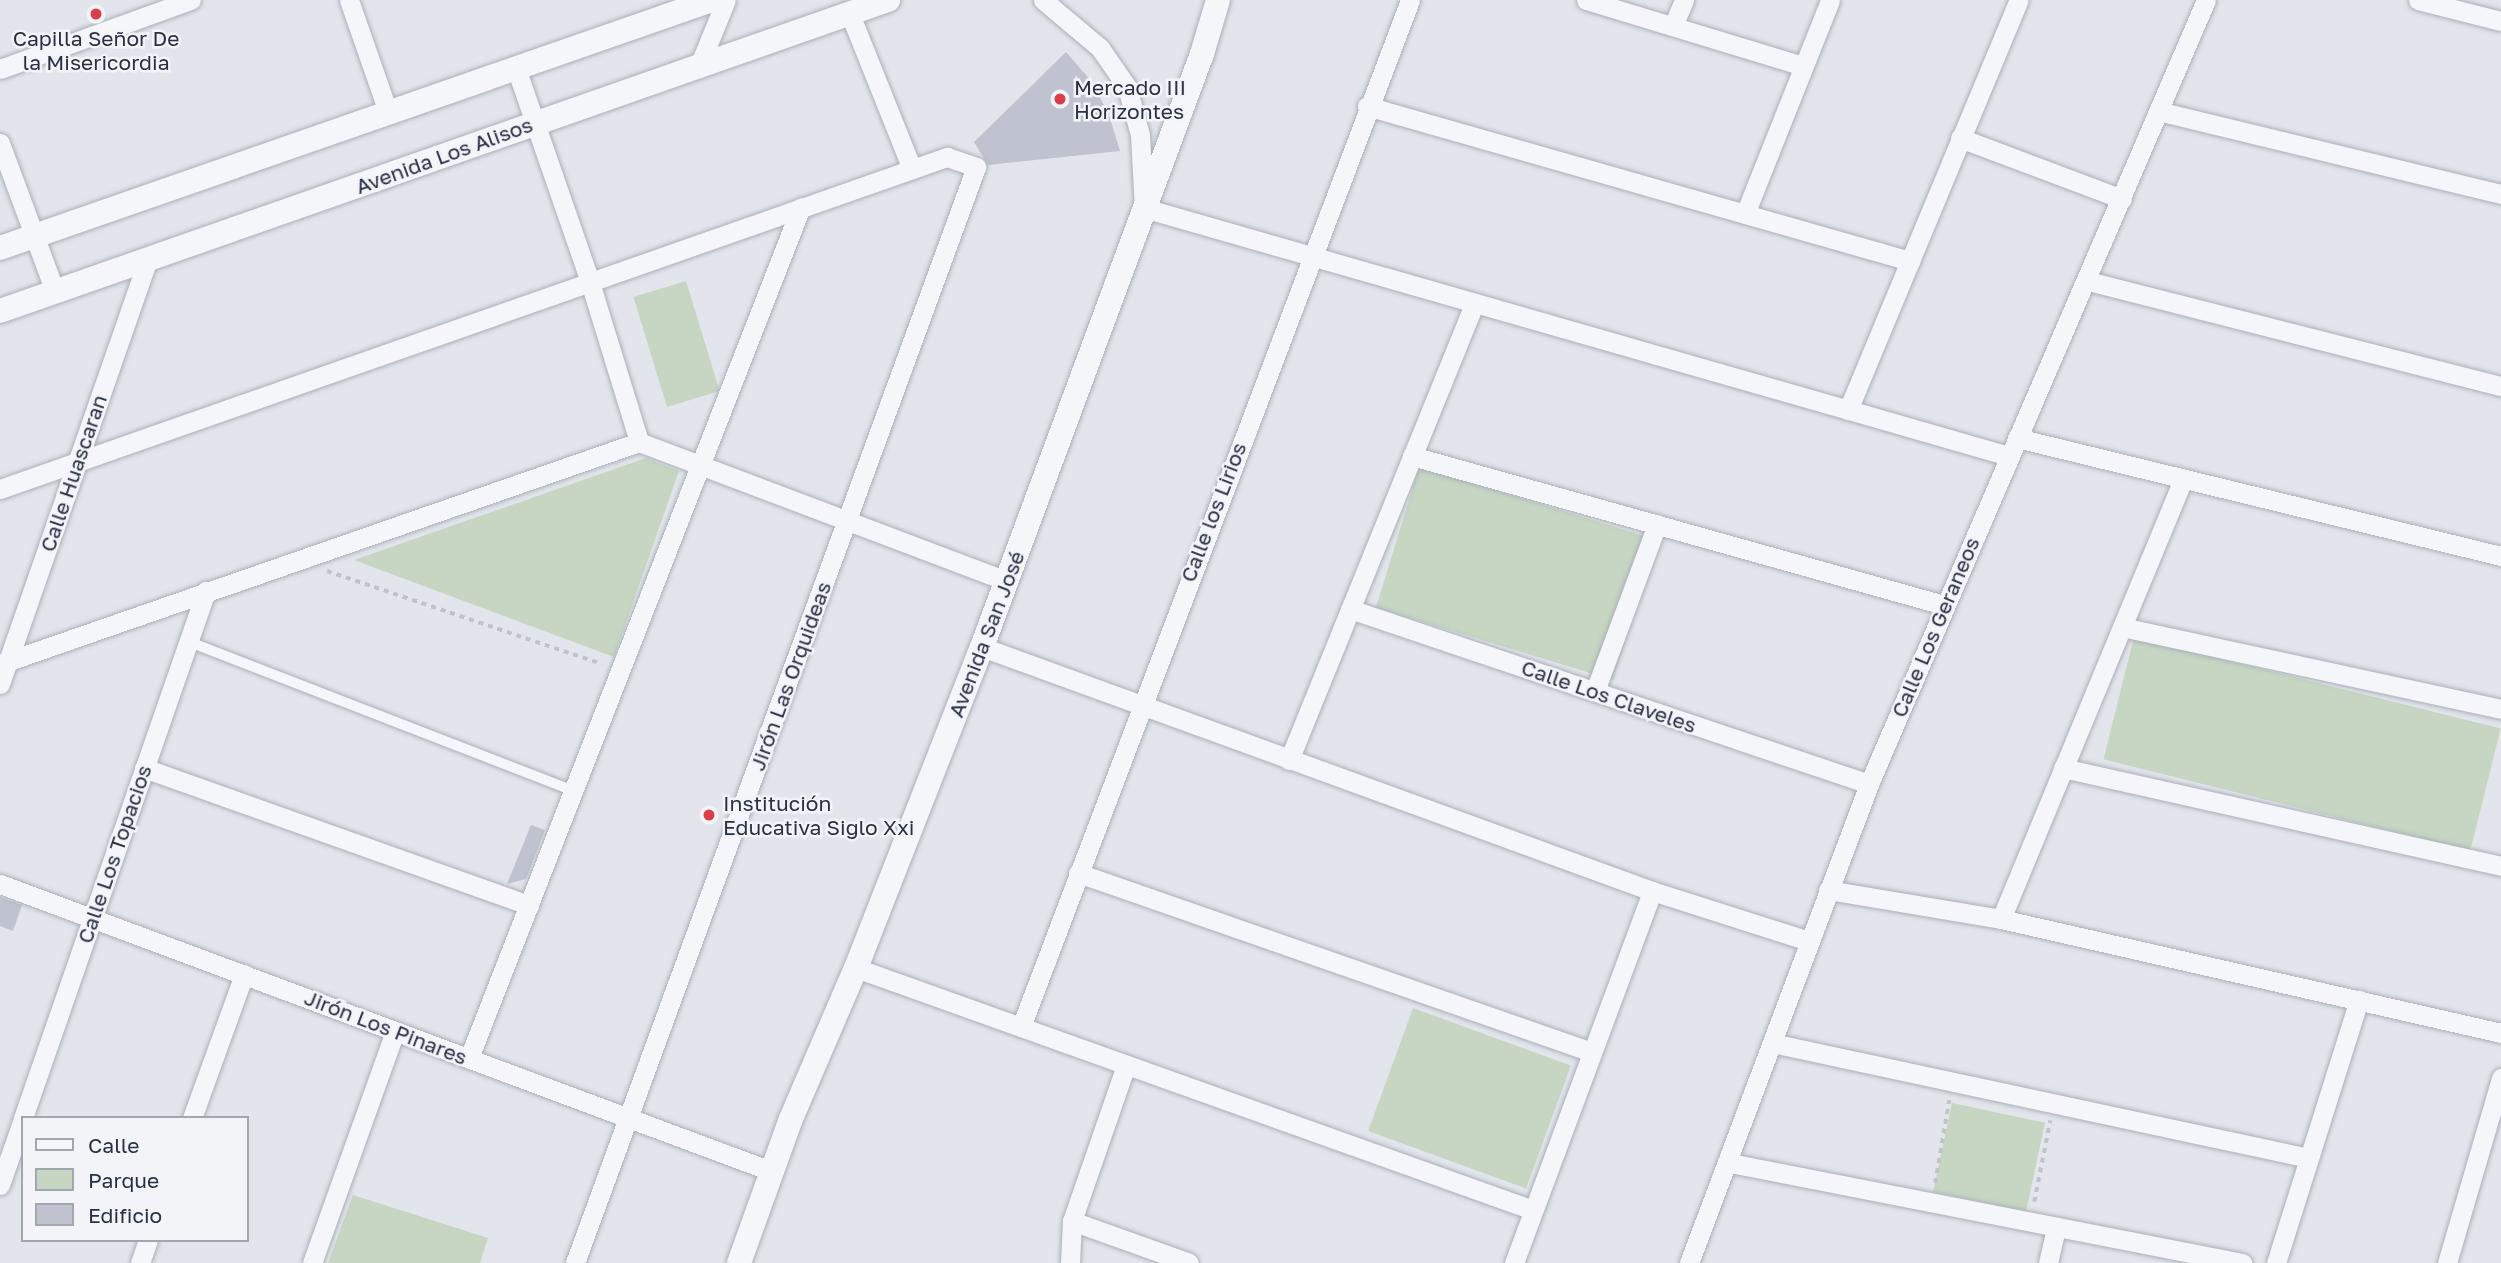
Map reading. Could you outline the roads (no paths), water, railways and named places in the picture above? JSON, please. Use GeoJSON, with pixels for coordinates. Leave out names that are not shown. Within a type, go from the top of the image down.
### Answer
{"type":"FeatureCollection","features":[{"type":"Feature","properties":{"kind":"street"},"geometry":{"type":"LineString","coordinates":[[0,69],[149,8],[191,0]]}},
{"type":"Feature","properties":{"kind":"street"},"geometry":{"type":"LineString","coordinates":[[349,0],[388,112]]}},
{"type":"Feature","properties":{"kind":"street"},"geometry":{"type":"LineString","coordinates":[[0,248],[712,0]]}},
{"type":"Feature","properties":{"kind":"street"},"geometry":{"type":"LineString","coordinates":[[699,66],[726,0]]}},
{"type":"Feature","properties":{"kind":"street","name":"Avenida Los Alisos"},"geometry":{"type":"LineString","coordinates":[[0,311],[888,0]]}},
{"type":"Feature","properties":{"kind":"street"},"geometry":{"type":"LineString","coordinates":[[1043,0],[1100,48],[1127,87],[1140,135],[1143,208],[1848,410],[2013,447],[2183,479],[2501,556]]}},
{"type":"Feature","properties":{"kind":"street","name":"Avenida San José"},"geometry":{"type":"LineString","coordinates":[[739,1263],[771,1171],[856,968],[982,647],[1202,54],[1218,0]]}},
{"type":"Feature","properties":{"kind":"street","name":"Calle los Lirios"},"geometry":{"type":"LineString","coordinates":[[1021,1027],[1139,706],[1367,106],[1410,0]]}},
{"type":"Feature","properties":{"kind":"street"},"geometry":{"type":"LineString","coordinates":[[1586,0],[1804,66]]}},
{"type":"Feature","properties":{"kind":"street"},"geometry":{"type":"LineString","coordinates":[[1673,26],[1684,0]]}},
{"type":"Feature","properties":{"kind":"street"},"geometry":{"type":"LineString","coordinates":[[1745,214],[1830,0]]}},
{"type":"Feature","properties":{"kind":"street"},"geometry":{"type":"LineString","coordinates":[[1848,410],[2019,0]]}},
{"type":"Feature","properties":{"kind":"street","name":"Calle Los Geraneos"},"geometry":{"type":"LineString","coordinates":[[1689,1263],[1730,1163],[1868,784],[2013,447],[2088,282],[2206,0]]}},
{"type":"Feature","properties":{"kind":"street"},"geometry":{"type":"LineString","coordinates":[[2418,0],[2501,21]]}},
{"type":"Feature","properties":{"kind":"street"},"geometry":{"type":"LineString","coordinates":[[0,489],[589,279],[912,169],[850,14]]}},
{"type":"Feature","properties":{"kind":"street"},"geometry":{"type":"LineString","coordinates":[[516,68],[532,124],[589,279],[639,442]]}},
{"type":"Feature","properties":{"kind":"street"},"geometry":{"type":"LineString","coordinates":[[1367,106],[1910,261]]}},
{"type":"Feature","properties":{"kind":"street"},"geometry":{"type":"LineString","coordinates":[[2158,111],[2501,194]]}},
{"type":"Feature","properties":{"kind":"street"},"geometry":{"type":"LineString","coordinates":[[1960,138],[2122,199]]}},
{"type":"Feature","properties":{"kind":"street"},"geometry":{"type":"LineString","coordinates":[[0,143],[55,292]]}},
{"type":"Feature","properties":{"kind":"street","name":"Jirón Las Orquideas"},"geometry":{"type":"LineString","coordinates":[[575,1263],[976,167],[947,158],[912,169]]}},
{"type":"Feature","properties":{"kind":"street"},"geometry":{"type":"LineString","coordinates":[[469,1059],[801,207]]}},
{"type":"Feature","properties":{"kind":"street","name":"Calle Huascaran"},"geometry":{"type":"LineString","coordinates":[[0,684],[4,663],[147,261]]}},
{"type":"Feature","properties":{"kind":"street"},"geometry":{"type":"LineString","coordinates":[[2088,282],[2501,386]]}},
{"type":"Feature","properties":{"kind":"street"},"geometry":{"type":"LineString","coordinates":[[1289,760],[1475,303]]}},
{"type":"Feature","properties":{"kind":"street"},"geometry":{"type":"LineString","coordinates":[[4,663],[639,442],[699,468],[1007,581]]}},
{"type":"Feature","properties":{"kind":"street"},"geometry":{"type":"LineString","coordinates":[[1412,456],[1944,605]]}},
{"type":"Feature","properties":{"kind":"street"},"geometry":{"type":"LineString","coordinates":[[2001,919],[2183,479]]}},
{"type":"Feature","properties":{"kind":"street"},"geometry":{"type":"LineString","coordinates":[[1595,691],[1657,524]]}},
{"type":"Feature","properties":{"kind":"street","name":"Calle Los Topacios"},"geometry":{"type":"LineString","coordinates":[[24,1116],[206,591]]}},
{"type":"Feature","properties":{"kind":"street","name":"Calle Los Claveles"},"geometry":{"type":"LineString","coordinates":[[1350,609],[1868,784]]}},
{"type":"Feature","properties":{"kind":"street"},"geometry":{"type":"LineString","coordinates":[[2122,626],[2501,709]]}},
{"type":"Feature","properties":{"kind":"street"},"geometry":{"type":"LineString","coordinates":[[982,647],[1652,891],[1809,941]]}},
{"type":"Feature","properties":{"kind":"street"},"geometry":{"type":"LineString","coordinates":[[144,768],[529,905]]}},
{"type":"Feature","properties":{"kind":"street"},"geometry":{"type":"LineString","coordinates":[[2063,768],[2501,866]]}},
{"type":"Feature","properties":{"kind":"street"},"geometry":{"type":"LineString","coordinates":[[1078,873],[1589,1051]]}},
{"type":"Feature","properties":{"kind":"street","name":"Jirón Los Pinares"},"geometry":{"type":"LineString","coordinates":[[0,884],[771,1171]]}},
{"type":"Feature","properties":{"kind":"street"},"geometry":{"type":"LineString","coordinates":[[1828,890],[2001,919],[2501,1033]]}},
{"type":"Feature","properties":{"kind":"street"},"geometry":{"type":"LineString","coordinates":[[1514,1263],[1589,1051],[1652,891]]}},
{"type":"Feature","properties":{"kind":"street"},"geometry":{"type":"LineString","coordinates":[[856,968],[1533,1210]]}},
{"type":"Feature","properties":{"kind":"street"},"geometry":{"type":"LineString","coordinates":[[193,1116],[244,974]]}},
{"type":"Feature","properties":{"kind":"street"},"geometry":{"type":"LineString","coordinates":[[2276,1263],[2359,1000]]}},
{"type":"Feature","properties":{"kind":"street"},"geometry":{"type":"LineString","coordinates":[[312,1263],[395,1031]]}},
{"type":"Feature","properties":{"kind":"street"},"geometry":{"type":"LineString","coordinates":[[1772,1043],[2309,1158]]}},
{"type":"Feature","properties":{"kind":"street"},"geometry":{"type":"LineString","coordinates":[[1070,1263],[1072,1221],[1126,1065]]}},
{"type":"Feature","properties":{"kind":"street"},"geometry":{"type":"LineString","coordinates":[[2447,1263],[2501,1078]]}},
{"type":"Feature","properties":{"kind":"street","name":"Calle Los Topacios"},"geometry":{"type":"LineString","coordinates":[[0,1185],[21,1124]]}},
{"type":"Feature","properties":{"kind":"street"},"geometry":{"type":"LineString","coordinates":[[1730,1163],[2242,1263]]}},
{"type":"Feature","properties":{"kind":"street"},"geometry":{"type":"LineString","coordinates":[[1072,1221],[1189,1263]]}},
{"type":"Feature","properties":{"kind":"street"},"geometry":{"type":"LineString","coordinates":[[2048,1263],[2056,1227]]}},
{"type":"Feature","properties":{"kind":"street"},"geometry":{"type":"LineString","coordinates":[[140,1263],[147,1242]]}},
{"type":"Feature","properties":{"kind":"lane"},"geometry":{"type":"LineString","coordinates":[[187,641],[573,791]]}},
{"type":"Feature","properties":{"kind":"place","name":"Capilla Señor De la Misericordia"},"geometry":{"type":"Point","coordinates":[96,14]}},
{"type":"Feature","properties":{"kind":"place","name":"Mercado III Horizontes"},"geometry":{"type":"Point","coordinates":[1060,99]}},
{"type":"Feature","properties":{"kind":"place","name":"Institución Educativa Siglo Xxi"},"geometry":{"type":"Point","coordinates":[709,815]}}]}
